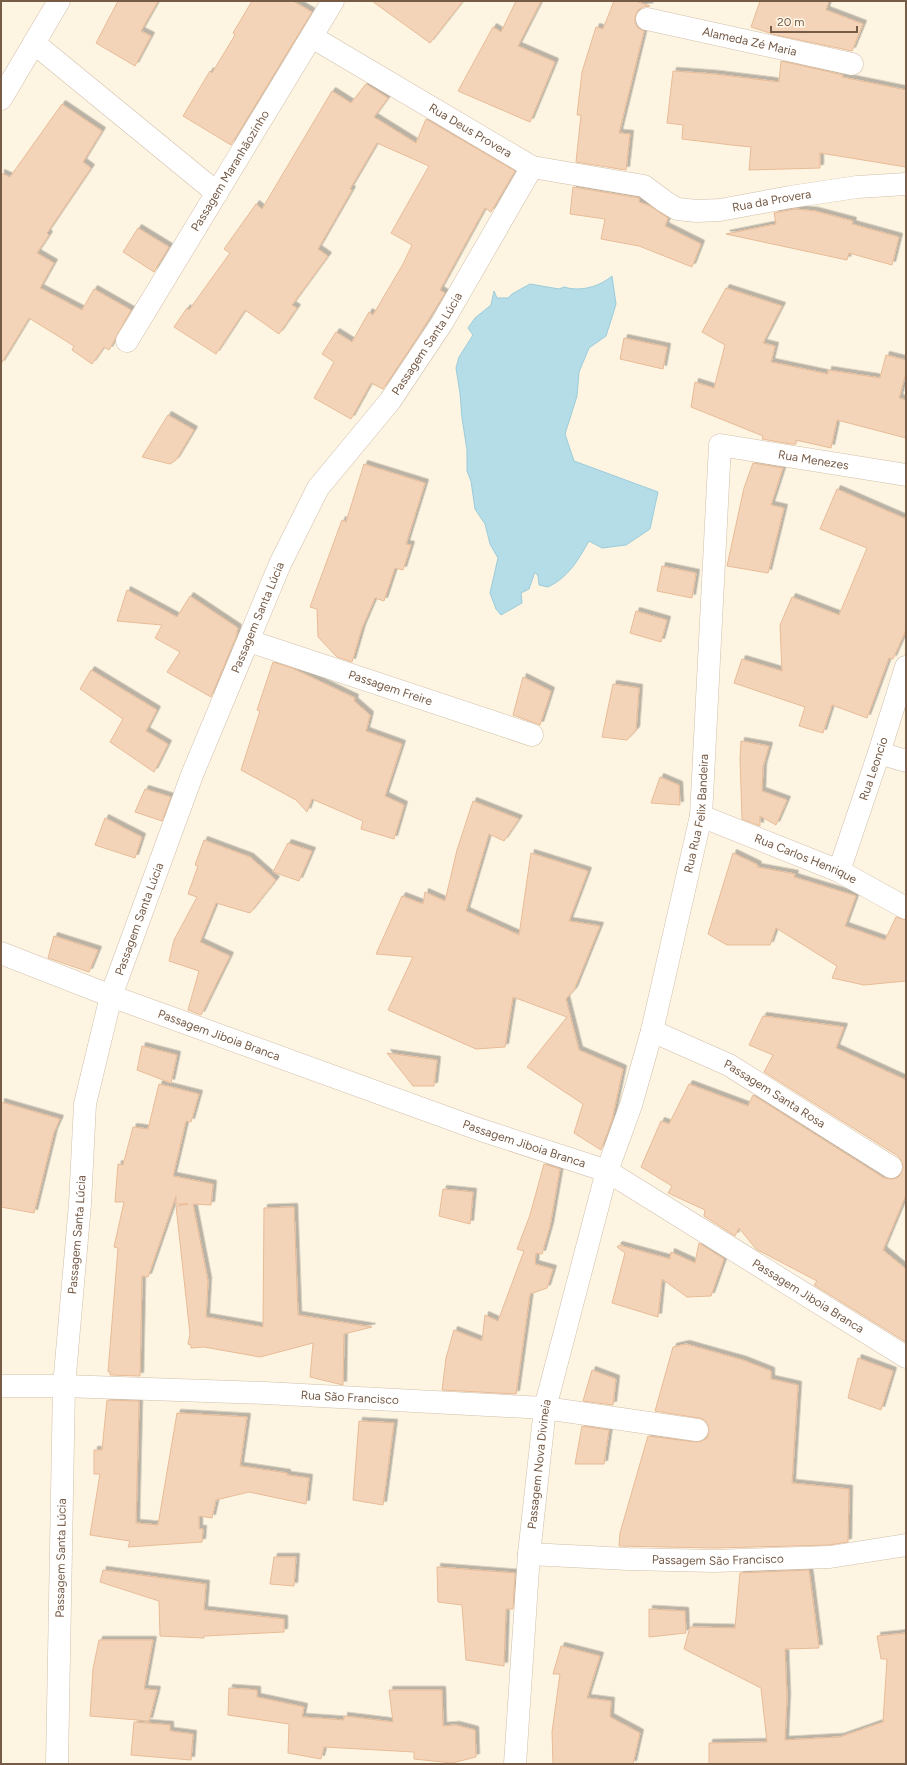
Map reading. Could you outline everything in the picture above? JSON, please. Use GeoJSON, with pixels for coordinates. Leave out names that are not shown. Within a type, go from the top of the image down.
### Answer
{"type":"FeatureCollection","features":[{"type":"Feature","properties":{"kind":"street"},"geometry":{"type":"LineString","coordinates":[[1,99],[59,1]]}},
{"type":"Feature","properties":{"kind":"street","name":"Passagem Maranhãozinho"},"geometry":{"type":"LineString","coordinates":[[127,341],[333,1]]}},
{"type":"Feature","properties":{"kind":"street","name":"Alameda Zé Maria"},"geometry":{"type":"LineString","coordinates":[[647,19],[852,64]]}},
{"type":"Feature","properties":{"kind":"street","name":"Rua Deus Provera"},"geometry":{"type":"LineString","coordinates":[[312,37],[532,166],[644,186]]}},
{"type":"Feature","properties":{"kind":"street"},"geometry":{"type":"LineString","coordinates":[[34,43],[217,193]]}},
{"type":"Feature","properties":{"kind":"street","name":"Passagem Santa Lúcia"},"geometry":{"type":"LineString","coordinates":[[57,1764],[64,1386],[80,1204],[85,1104],[111,996],[192,775],[280,564],[318,488],[390,401],[442,322],[532,166]]}},
{"type":"Feature","properties":{"kind":"street","name":"Rua da Provera"},"geometry":{"type":"LineString","coordinates":[[644,186],[664,202],[677,208],[697,211],[720,210],[790,197],[857,187],[906,184]]}},
{"type":"Feature","properties":{"kind":"street","name":"Rua Menezes"},"geometry":{"type":"LineString","coordinates":[[720,445],[906,475]]}},
{"type":"Feature","properties":{"kind":"street","name":"Rua Rua Felix Bandeira"},"geometry":{"type":"LineString","coordinates":[[607,1171],[632,1105],[652,1032],[701,816],[720,445]]}},
{"type":"Feature","properties":{"kind":"street","name":"Passagem Freire"},"geometry":{"type":"LineString","coordinates":[[249,641],[532,735]]}},
{"type":"Feature","properties":{"kind":"street","name":"Rua Leoncio"},"geometry":{"type":"LineString","coordinates":[[840,871],[880,753],[906,666]]}},
{"type":"Feature","properties":{"kind":"street"},"geometry":{"type":"LineString","coordinates":[[880,753],[906,761]]}},
{"type":"Feature","properties":{"kind":"street","name":"Rua Carlos Henrique"},"geometry":{"type":"LineString","coordinates":[[701,816],[840,871],[906,908]]}},
{"type":"Feature","properties":{"kind":"street","name":"Passagem Jiboia Branca"},"geometry":{"type":"LineString","coordinates":[[1,953],[111,996],[481,1130],[607,1171],[906,1357]]}},
{"type":"Feature","properties":{"kind":"street","name":"Passagem Santa Rosa"},"geometry":{"type":"LineString","coordinates":[[652,1032],[729,1065],[891,1167]]}},
{"type":"Feature","properties":{"kind":"street","name":"Passagem Nova Divineia"},"geometry":{"type":"LineString","coordinates":[[515,1764],[529,1554],[545,1408],[607,1171]]}},
{"type":"Feature","properties":{"kind":"street","name":"Rua São Francisco"},"geometry":{"type":"LineString","coordinates":[[1,1386],[64,1386],[265,1393],[545,1408],[697,1430]]}},
{"type":"Feature","properties":{"kind":"street","name":"Passagem São Francisco"},"geometry":{"type":"LineString","coordinates":[[529,1554],[714,1561],[830,1557],[906,1545]]}},
{"type":"Feature","properties":{"kind":"water"},"geometry":{"type":"Polygon","coordinates":[[[612,276],[616,304],[606,336],[589,348],[579,372],[577,396],[565,434],[574,461],[658,492],[650,529],[626,545],[602,548],[589,541],[577,561],[567,573],[548,587],[539,585],[538,576],[535,572],[529,589],[521,593],[522,603],[501,615],[496,609],[490,593],[498,558],[490,544],[485,524],[475,509],[471,481],[467,471],[467,450],[456,368],[459,357],[473,335],[468,328],[475,318],[491,305],[494,291],[497,298],[508,298],[512,294],[530,284],[559,289],[564,287],[583,289],[595,286],[612,276]]]}},
{"type":"Feature","properties":{"kind":"building"},"geometry":{"type":"Polygon","coordinates":[[[118,1],[158,1],[141,31],[151,36],[135,66],[96,43],[118,1]]]}},
{"type":"Feature","properties":{"kind":"building"},"geometry":{"type":"Polygon","coordinates":[[[252,1],[293,1],[312,12],[231,145],[183,116],[210,71],[212,73],[235,35],[233,33],[252,1]]]}},
{"type":"Feature","properties":{"kind":"building"},"geometry":{"type":"Polygon","coordinates":[[[372,1],[463,1],[430,43],[372,1]]]}},
{"type":"Feature","properties":{"kind":"building"},"geometry":{"type":"Polygon","coordinates":[[[516,1],[541,1],[518,46],[555,62],[530,122],[458,91],[493,27],[501,32],[516,1]]]}},
{"type":"Feature","properties":{"kind":"building"},"geometry":{"type":"Polygon","coordinates":[[[614,1],[635,1],[650,6],[643,7],[638,10],[635,17],[635,23],[638,28],[644,31],[619,133],[630,134],[626,170],[576,162],[581,115],[577,115],[582,72],[596,27],[603,29],[614,1]]]}},
{"type":"Feature","properties":{"kind":"building"},"geometry":{"type":"Polygon","coordinates":[[[760,1],[829,1],[826,10],[863,24],[852,51],[776,35],[751,27],[760,1]]]}},
{"type":"Feature","properties":{"kind":"building"},"geometry":{"type":"Polygon","coordinates":[[[781,61],[843,75],[842,77],[906,90],[906,167],[820,153],[820,168],[749,170],[751,147],[682,139],[683,125],[667,123],[673,71],[714,74],[779,82],[781,61]]]}},
{"type":"Feature","properties":{"kind":"building"},"geometry":{"type":"Polygon","coordinates":[[[366,84],[388,98],[374,117],[416,143],[426,119],[515,171],[491,212],[485,208],[440,290],[445,293],[419,335],[383,389],[371,383],[351,419],[314,398],[334,362],[322,354],[336,332],[352,342],[369,312],[373,315],[403,264],[412,245],[391,233],[429,166],[377,143],[350,189],[352,190],[318,249],[328,256],[292,305],[297,308],[279,334],[245,310],[216,354],[174,327],[187,308],[189,310],[230,253],[224,249],[256,204],[262,209],[332,91],[351,103],[366,84]]]}},
{"type":"Feature","properties":{"kind":"building"},"geometry":{"type":"Polygon","coordinates":[[[62,104],[102,131],[83,162],[91,168],[47,233],[49,235],[37,253],[54,263],[40,288],[82,310],[94,289],[131,310],[109,350],[104,347],[92,364],[72,350],[74,346],[29,318],[1,364],[1,173],[10,177],[62,104]]]}},
{"type":"Feature","properties":{"kind":"building"},"geometry":{"type":"Polygon","coordinates":[[[573,187],[639,198],[639,202],[650,206],[668,218],[665,226],[701,244],[692,267],[639,246],[601,239],[605,219],[570,214],[573,187]]]}},
{"type":"Feature","properties":{"kind":"building"},"geometry":{"type":"Polygon","coordinates":[[[795,209],[815,211],[853,221],[852,224],[899,237],[892,265],[849,253],[847,260],[726,234],[776,224],[774,213],[795,209]]]}},
{"type":"Feature","properties":{"kind":"building"},"geometry":{"type":"Polygon","coordinates":[[[138,228],[169,247],[154,272],[123,252],[138,228]]]}},
{"type":"Feature","properties":{"kind":"building"},"geometry":{"type":"Polygon","coordinates":[[[726,288],[782,306],[763,343],[775,346],[771,362],[828,374],[828,370],[880,378],[886,355],[906,360],[906,373],[899,398],[906,400],[906,438],[837,420],[831,448],[796,440],[796,444],[791,444],[762,439],[763,436],[691,407],[695,382],[714,388],[725,345],[702,332],[726,288]]]}},
{"type":"Feature","properties":{"kind":"building"},"geometry":{"type":"Polygon","coordinates":[[[624,338],[667,347],[663,369],[620,359],[624,338]]]}},
{"type":"Feature","properties":{"kind":"building"},"geometry":{"type":"Polygon","coordinates":[[[168,415],[194,430],[176,460],[170,464],[142,457],[168,415]]]}},
{"type":"Feature","properties":{"kind":"building"},"geometry":{"type":"Polygon","coordinates":[[[753,463],[783,468],[771,505],[784,508],[768,573],[727,566],[744,488],[753,463]]]}},
{"type":"Feature","properties":{"kind":"building"},"geometry":{"type":"Polygon","coordinates":[[[364,464],[425,483],[406,544],[411,545],[403,570],[395,568],[384,601],[375,598],[362,628],[352,662],[337,657],[318,637],[317,609],[310,607],[342,520],[346,522],[364,464]]]}},
{"type":"Feature","properties":{"kind":"building"},"geometry":{"type":"Polygon","coordinates":[[[837,489],[906,519],[906,630],[893,659],[889,658],[867,718],[832,705],[823,733],[799,726],[805,707],[734,683],[742,659],[782,671],[780,625],[792,597],[839,615],[867,548],[820,529],[837,489]]]}},
{"type":"Feature","properties":{"kind":"building"},"geometry":{"type":"Polygon","coordinates":[[[662,566],[696,573],[692,598],[657,591],[662,566]]]}},
{"type":"Feature","properties":{"kind":"building"},"geometry":{"type":"Polygon","coordinates":[[[127,590],[177,617],[190,596],[238,628],[236,637],[211,697],[167,672],[180,652],[155,638],[162,625],[117,621],[127,590]]]}},
{"type":"Feature","properties":{"kind":"building"},"geometry":{"type":"Polygon","coordinates":[[[636,611],[667,620],[661,642],[630,633],[636,611]]]}},
{"type":"Feature","properties":{"kind":"building"},"geometry":{"type":"Polygon","coordinates":[[[273,662],[292,668],[355,698],[354,701],[370,715],[366,731],[402,744],[385,796],[404,805],[394,839],[361,829],[363,821],[312,799],[307,812],[296,800],[241,770],[260,711],[257,710],[273,662]]]}},
{"type":"Feature","properties":{"kind":"building"},"geometry":{"type":"Polygon","coordinates":[[[91,670],[157,710],[146,731],[168,744],[154,772],[110,742],[123,719],[80,689],[91,670]]]}},
{"type":"Feature","properties":{"kind":"building"},"geometry":{"type":"Polygon","coordinates":[[[523,677],[551,691],[540,725],[513,715],[523,677]]]}},
{"type":"Feature","properties":{"kind":"building"},"geometry":{"type":"Polygon","coordinates":[[[613,684],[639,688],[636,730],[627,740],[602,737],[613,684]]]}},
{"type":"Feature","properties":{"kind":"building"},"geometry":{"type":"Polygon","coordinates":[[[741,741],[769,746],[763,767],[762,791],[787,800],[776,825],[760,816],[760,826],[742,819],[740,759],[741,741]]]}},
{"type":"Feature","properties":{"kind":"building"},"geometry":{"type":"Polygon","coordinates":[[[660,777],[679,785],[680,805],[651,803],[660,777]]]}},
{"type":"Feature","properties":{"kind":"building"},"geometry":{"type":"Polygon","coordinates":[[[145,789],[171,797],[162,821],[135,812],[145,789]]]}},
{"type":"Feature","properties":{"kind":"building"},"geometry":{"type":"Polygon","coordinates":[[[473,801],[519,819],[504,841],[489,834],[466,911],[519,935],[531,853],[588,871],[569,921],[600,926],[574,990],[566,999],[579,1050],[623,1069],[612,1120],[601,1150],[574,1133],[583,1104],[527,1067],[567,1017],[513,997],[505,1047],[476,1049],[388,1010],[413,957],[376,954],[402,896],[423,904],[425,892],[445,901],[457,850],[473,801]]]}},
{"type":"Feature","properties":{"kind":"building"},"geometry":{"type":"Polygon","coordinates":[[[105,818],[142,837],[135,858],[95,845],[105,818]]]}},
{"type":"Feature","properties":{"kind":"building"},"geometry":{"type":"Polygon","coordinates":[[[204,840],[250,857],[276,880],[250,913],[216,903],[200,942],[230,956],[201,1015],[188,1010],[199,971],[169,961],[174,940],[197,897],[188,894],[198,866],[195,865],[204,840]]]}},
{"type":"Feature","properties":{"kind":"building"},"geometry":{"type":"Polygon","coordinates":[[[288,843],[312,851],[299,881],[273,872],[288,843]]]}},
{"type":"Feature","properties":{"kind":"building"},"geometry":{"type":"Polygon","coordinates":[[[733,853],[758,865],[757,867],[795,874],[794,877],[856,896],[845,926],[885,940],[896,917],[906,920],[906,981],[864,985],[832,978],[837,966],[776,928],[770,945],[727,945],[708,934],[733,853]]]}},
{"type":"Feature","properties":{"kind":"building"},"geometry":{"type":"Polygon","coordinates":[[[54,936],[98,950],[89,972],[48,958],[54,936]]]}},
{"type":"Feature","properties":{"kind":"building"},"geometry":{"type":"Polygon","coordinates":[[[763,1016],[844,1027],[836,1048],[906,1080],[906,1195],[883,1250],[906,1269],[906,1342],[814,1285],[817,1281],[756,1249],[739,1228],[735,1236],[704,1216],[705,1210],[668,1193],[672,1186],[641,1167],[661,1121],[669,1124],[689,1084],[748,1106],[753,1095],[884,1178],[897,1178],[901,1174],[903,1167],[902,1161],[898,1156],[764,1072],[773,1055],[749,1045],[763,1016]]]}},
{"type":"Feature","properties":{"kind":"building"},"geometry":{"type":"Polygon","coordinates":[[[142,1046],[177,1055],[171,1083],[137,1070],[142,1046]]]}},
{"type":"Feature","properties":{"kind":"building"},"geometry":{"type":"Polygon","coordinates":[[[387,1053],[437,1060],[434,1086],[413,1086],[387,1053]]]}},
{"type":"Feature","properties":{"kind":"building"},"geometry":{"type":"Polygon","coordinates":[[[159,1084],[199,1094],[191,1122],[186,1121],[173,1176],[213,1184],[211,1205],[193,1204],[208,1281],[206,1317],[263,1327],[264,1208],[294,1207],[298,1315],[372,1327],[344,1334],[343,1385],[310,1377],[313,1343],[260,1357],[204,1347],[191,1348],[191,1345],[188,1344],[190,1334],[176,1206],[188,1204],[176,1204],[176,1196],[148,1277],[142,1276],[140,1376],[110,1375],[110,1371],[108,1372],[118,1248],[114,1247],[124,1202],[115,1202],[118,1164],[123,1165],[133,1127],[148,1129],[159,1084]]]}},
{"type":"Feature","properties":{"kind":"building"},"geometry":{"type":"Polygon","coordinates":[[[1,1102],[60,1119],[54,1132],[34,1213],[1,1207],[1,1102]]]}},
{"type":"Feature","properties":{"kind":"building"},"geometry":{"type":"Polygon","coordinates":[[[544,1164],[560,1169],[550,1226],[542,1254],[536,1253],[535,1264],[553,1269],[547,1288],[530,1294],[516,1394],[442,1390],[446,1358],[454,1330],[482,1341],[485,1315],[498,1321],[524,1251],[517,1249],[530,1215],[544,1164]]]}},
{"type":"Feature","properties":{"kind":"building"},"geometry":{"type":"Polygon","coordinates":[[[443,1189],[473,1192],[470,1224],[439,1216],[443,1189]]]}},
{"type":"Feature","properties":{"kind":"building"},"geometry":{"type":"Polygon","coordinates":[[[699,1243],[724,1259],[711,1296],[687,1297],[662,1279],[658,1317],[612,1303],[625,1253],[617,1247],[619,1245],[670,1259],[671,1252],[695,1263],[699,1243]]]}},
{"type":"Feature","properties":{"kind":"building"},"geometry":{"type":"Polygon","coordinates":[[[686,1344],[743,1360],[771,1371],[771,1379],[798,1385],[792,1483],[849,1489],[848,1542],[829,1545],[714,1548],[619,1546],[620,1533],[648,1436],[696,1442],[707,1438],[709,1432],[708,1425],[705,1420],[655,1411],[673,1347],[686,1344]]]}},
{"type":"Feature","properties":{"kind":"building"},"geometry":{"type":"Polygon","coordinates":[[[858,1358],[893,1371],[881,1410],[848,1398],[858,1358]]]}},
{"type":"Feature","properties":{"kind":"building"},"geometry":{"type":"Polygon","coordinates":[[[592,1370],[616,1379],[613,1405],[583,1401],[592,1370]]]}},
{"type":"Feature","properties":{"kind":"building"},"geometry":{"type":"Polygon","coordinates":[[[107,1400],[139,1401],[136,1523],[158,1525],[177,1413],[247,1417],[240,1466],[309,1478],[306,1504],[249,1492],[216,1500],[212,1518],[199,1516],[199,1529],[203,1529],[202,1542],[128,1547],[130,1541],[90,1535],[100,1474],[94,1474],[94,1450],[102,1450],[107,1400]]]}},
{"type":"Feature","properties":{"kind":"building"},"geometry":{"type":"Polygon","coordinates":[[[359,1421],[394,1423],[383,1505],[353,1500],[359,1421]]]}},
{"type":"Feature","properties":{"kind":"building"},"geometry":{"type":"Polygon","coordinates":[[[582,1426],[609,1430],[604,1464],[575,1464],[582,1426]]]}},
{"type":"Feature","properties":{"kind":"building"},"geometry":{"type":"Polygon","coordinates":[[[274,1557],[296,1557],[294,1586],[270,1584],[274,1557]]]}},
{"type":"Feature","properties":{"kind":"building"},"geometry":{"type":"Polygon","coordinates":[[[437,1567],[515,1573],[513,1609],[506,1609],[504,1666],[466,1660],[462,1605],[438,1602],[437,1567]]]}},
{"type":"Feature","properties":{"kind":"building"},"geometry":{"type":"Polygon","coordinates":[[[103,1570],[206,1584],[204,1610],[284,1619],[284,1632],[204,1636],[204,1638],[160,1636],[159,1601],[100,1582],[103,1570]]]}},
{"type":"Feature","properties":{"kind":"building"},"geometry":{"type":"Polygon","coordinates":[[[809,1570],[819,1648],[785,1649],[787,1697],[785,1740],[840,1737],[883,1722],[887,1659],[881,1659],[877,1636],[906,1633],[906,1764],[709,1764],[709,1743],[767,1742],[761,1688],[684,1649],[690,1627],[735,1628],[740,1573],[809,1570]]]}},
{"type":"Feature","properties":{"kind":"building"},"geometry":{"type":"Polygon","coordinates":[[[649,1609],[685,1611],[686,1633],[649,1637],[649,1609]]]}},
{"type":"Feature","properties":{"kind":"building"},"geometry":{"type":"Polygon","coordinates":[[[99,1640],[153,1640],[144,1689],[157,1690],[149,1721],[90,1716],[93,1669],[99,1640]]]}},
{"type":"Feature","properties":{"kind":"building"},"geometry":{"type":"Polygon","coordinates":[[[561,1646],[600,1656],[587,1698],[611,1701],[610,1717],[640,1733],[633,1764],[553,1764],[552,1732],[560,1674],[553,1674],[561,1646]]]}},
{"type":"Feature","properties":{"kind":"building"},"geometry":{"type":"Polygon","coordinates":[[[229,1688],[257,1690],[257,1697],[304,1707],[302,1717],[344,1720],[344,1716],[393,1722],[389,1690],[442,1690],[443,1726],[456,1725],[475,1730],[476,1757],[452,1763],[414,1759],[414,1752],[324,1747],[321,1759],[288,1753],[289,1724],[228,1715],[229,1688]]]}},
{"type":"Feature","properties":{"kind":"building"},"geometry":{"type":"Polygon","coordinates":[[[134,1722],[170,1725],[170,1731],[193,1734],[191,1760],[131,1755],[134,1722]]]}}]}
